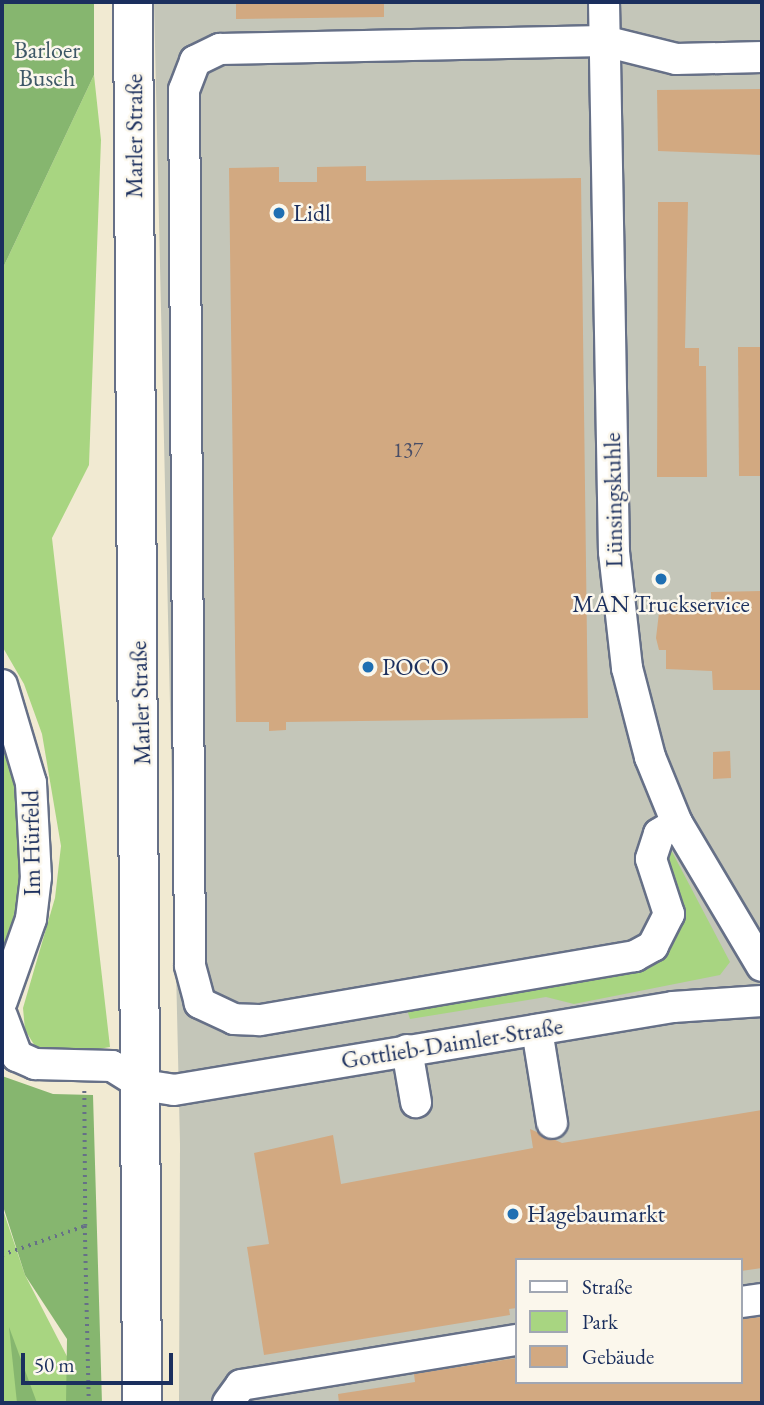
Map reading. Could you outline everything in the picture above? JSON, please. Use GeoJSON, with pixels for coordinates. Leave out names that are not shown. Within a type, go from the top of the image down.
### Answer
{"type":"FeatureCollection","features":[{"type":"Feature","properties":{"kind":"main road","name":"Marler Straße"},"geometry":{"type":"LineString","coordinates":[[133,2],[143,1085],[142,1403]]}},
{"type":"Feature","properties":{"kind":"street","name":"Lünsingskuhle"},"geometry":{"type":"LineString","coordinates":[[604,2],[616,596],[636,713],[677,823],[762,967]]}},
{"type":"Feature","properties":{"kind":"street"},"geometry":{"type":"LineString","coordinates":[[677,823],[659,834],[650,859],[669,914],[653,946],[635,957],[259,1020],[234,1019],[200,1003],[193,988],[190,917],[184,90],[195,61],[220,49],[604,41],[676,58],[762,57]]}},
{"type":"Feature","properties":{"kind":"street","name":"Im Hürfeld"},"geometry":{"type":"LineString","coordinates":[[2,685],[31,783],[36,877],[31,919],[2,1001]]}},
{"type":"Feature","properties":{"kind":"street","name":"Gottlieb-Daimler-Straße"},"geometry":{"type":"LineString","coordinates":[[143,1085],[203,1088],[407,1050],[673,1007],[762,1002]]}},
{"type":"Feature","properties":{"kind":"street"},"geometry":{"type":"LineString","coordinates":[[2,1016],[17,1056],[34,1065],[111,1066],[143,1085]]}},
{"type":"Feature","properties":{"kind":"street"},"geometry":{"type":"LineString","coordinates":[[537,1030],[552,1123]]}},
{"type":"Feature","properties":{"kind":"street"},"geometry":{"type":"LineString","coordinates":[[407,1050],[416,1102]]}},
{"type":"Feature","properties":{"kind":"street"},"geometry":{"type":"LineString","coordinates":[[743,1303],[762,1299]]}},
{"type":"Feature","properties":{"kind":"street"},"geometry":{"type":"LineString","coordinates":[[228,1403],[241,1385],[516,1340]]}},
{"type":"Feature","properties":{"kind":"path"},"geometry":{"type":"LineString","coordinates":[[85,1067],[89,1403]]}},
{"type":"Feature","properties":{"kind":"path"},"geometry":{"type":"LineString","coordinates":[[2,1255],[85,1226]]}},
{"type":"Feature","properties":{"kind":"shaded area"},"geometry":{"type":"Polygon","coordinates":[[[154,2],[762,2],[762,1403],[179,1403],[180,1144],[154,2]]]}},
{"type":"Feature","properties":{"kind":"green space","name":"Barloer Busch"},"geometry":{"type":"Polygon","coordinates":[[[2,2],[94,2],[94,75],[2,270],[2,2]]]}},
{"type":"Feature","properties":{"kind":"green space"},"geometry":{"type":"Polygon","coordinates":[[[94,75],[101,140],[89,465],[52,538],[110,1047],[65,1055],[38,1051],[25,1030],[23,1008],[55,898],[61,846],[42,734],[24,684],[2,646],[2,270],[94,75]]]}},
{"type":"Feature","properties":{"kind":"green space"},"geometry":{"type":"Polygon","coordinates":[[[2,698],[22,765],[28,902],[2,981],[2,698]]]}},
{"type":"Feature","properties":{"kind":"green space"},"geometry":{"type":"Polygon","coordinates":[[[669,846],[730,962],[720,975],[574,1004],[546,997],[410,1019],[407,1010],[646,966],[676,939],[678,913],[662,856],[669,846]]]}},
{"type":"Feature","properties":{"kind":"green space"},"geometry":{"type":"Polygon","coordinates":[[[2,1076],[53,1094],[93,1095],[102,1403],[66,1403],[67,1339],[25,1275],[2,1203],[2,1076]]]}},
{"type":"Feature","properties":{"kind":"green space"},"geometry":{"type":"Polygon","coordinates":[[[2,1207],[25,1275],[73,1368],[75,1403],[2,1403],[2,1207]]]}},
{"type":"Feature","properties":{"kind":"green space"},"geometry":{"type":"Polygon","coordinates":[[[9,1327],[37,1403],[17,1403],[9,1327]]]}},
{"type":"Feature","properties":{"kind":"building"},"geometry":{"type":"Polygon","coordinates":[[[236,2],[384,2],[384,17],[236,19],[236,2]]]}},
{"type":"Feature","properties":{"kind":"building"},"geometry":{"type":"Polygon","coordinates":[[[762,89],[762,155],[658,151],[657,90],[762,89]]]}},
{"type":"Feature","properties":{"kind":"building"},"geometry":{"type":"Polygon","coordinates":[[[366,166],[366,181],[581,178],[588,718],[286,722],[286,730],[269,731],[269,722],[236,722],[229,168],[279,167],[279,182],[317,182],[317,167],[366,166]]]}},
{"type":"Feature","properties":{"kind":"building"},"geometry":{"type":"Polygon","coordinates":[[[658,202],[688,202],[685,348],[699,348],[699,366],[706,366],[707,477],[657,477],[658,202]]]}},
{"type":"Feature","properties":{"kind":"building"},"geometry":{"type":"Polygon","coordinates":[[[738,347],[762,347],[762,476],[739,476],[738,347]]]}},
{"type":"Feature","properties":{"kind":"building"},"geometry":{"type":"Polygon","coordinates":[[[762,591],[762,690],[713,690],[712,671],[666,669],[666,650],[659,650],[656,638],[660,604],[711,606],[711,592],[762,591]]]}},
{"type":"Feature","properties":{"kind":"building"},"geometry":{"type":"Polygon","coordinates":[[[730,751],[731,778],[713,779],[713,752],[730,751]]]}},
{"type":"Feature","properties":{"kind":"building","name":"Hagebaumarkt"},"geometry":{"type":"Polygon","coordinates":[[[762,1110],[762,1268],[743,1271],[743,1258],[516,1258],[516,1308],[509,1309],[510,1315],[264,1355],[247,1247],[269,1244],[254,1153],[333,1135],[341,1184],[533,1148],[530,1129],[562,1143],[762,1110]]]}},
{"type":"Feature","properties":{"kind":"building"},"geometry":{"type":"Polygon","coordinates":[[[762,1317],[762,1403],[339,1403],[338,1394],[415,1382],[414,1374],[516,1358],[516,1384],[743,1384],[743,1319],[762,1317]]]}},
{"type":"Feature","properties":{"kind":"place","name":"Lidl"},"geometry":{"type":"Point","coordinates":[279,213]}},
{"type":"Feature","properties":{"kind":"place","name":"MAN Truckservice"},"geometry":{"type":"Point","coordinates":[661,579]}},
{"type":"Feature","properties":{"kind":"place","name":"POCO"},"geometry":{"type":"Point","coordinates":[368,667]}},
{"type":"Feature","properties":{"kind":"place","name":"Hagebaumarkt"},"geometry":{"type":"Point","coordinates":[513,1214]}}]}
